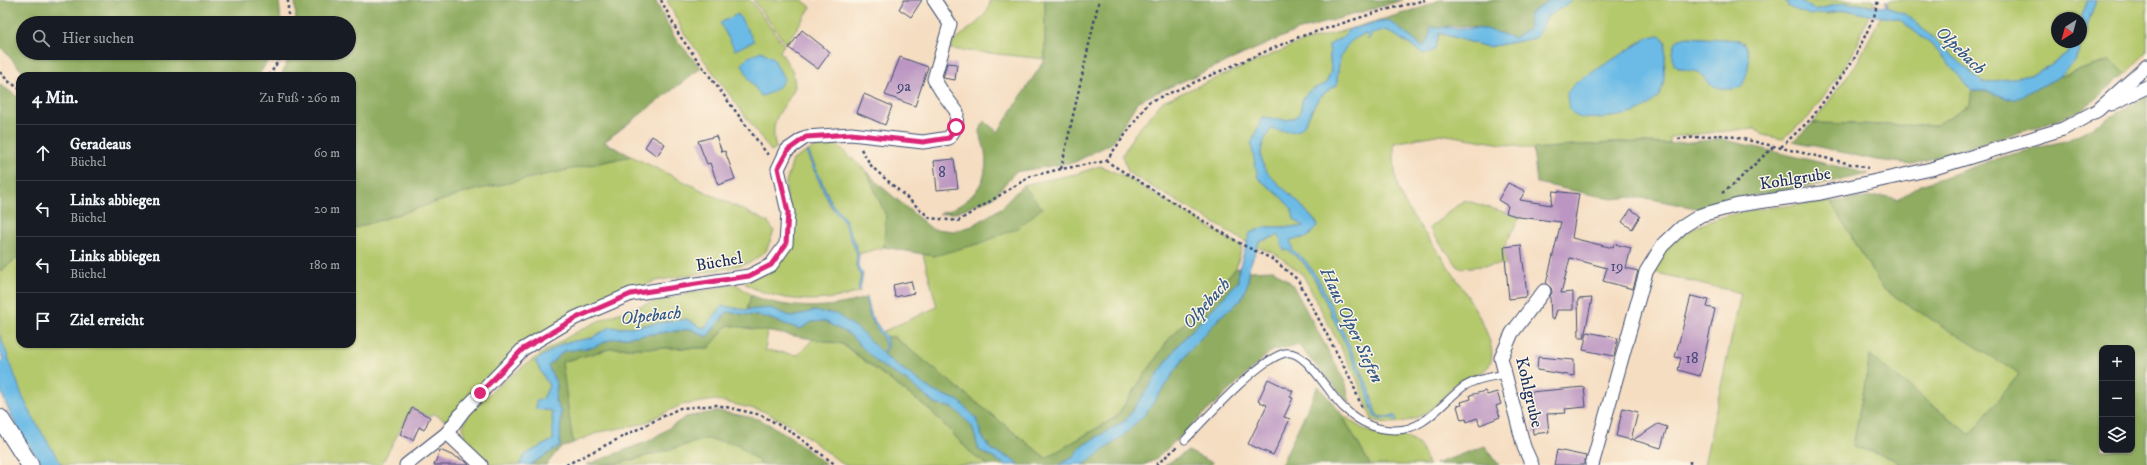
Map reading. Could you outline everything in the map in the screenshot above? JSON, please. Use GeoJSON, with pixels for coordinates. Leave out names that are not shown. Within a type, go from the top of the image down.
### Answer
{"type":"FeatureCollection","features":[{"type":"Feature","properties":{"kind":"street"},"geometry":{"type":"LineString","coordinates":[[778,168],[788,150],[806,137],[851,134],[923,142],[949,138],[956,127],[958,112],[934,79],[950,24],[934,0]]}},
{"type":"Feature","properties":{"kind":"street","name":"Kohlgrube"},"geometry":{"type":"LineString","coordinates":[[1592,465],[1646,272],[1662,246],[1682,227],[1701,215],[1738,205],[1821,193],[1893,176],[1931,169],[2063,129],[2098,110],[2147,66]]}},
{"type":"Feature","properties":{"kind":"street"},"geometry":{"type":"LineString","coordinates":[[2098,110],[2147,88]]}},
{"type":"Feature","properties":{"kind":"street","name":"Büchel"},"geometry":{"type":"LineString","coordinates":[[406,465],[446,432],[464,410],[523,349],[576,318],[631,294],[749,276],[771,265],[786,244],[788,212],[778,168]]}},
{"type":"Feature","properties":{"kind":"street","name":"Kohlgrube"},"geometry":{"type":"LineString","coordinates":[[1532,465],[1524,447],[1501,358],[1504,347],[1512,333],[1544,291]]}},
{"type":"Feature","properties":{"kind":"street"},"geometry":{"type":"LineString","coordinates":[[0,418],[30,465]]}},
{"type":"Feature","properties":{"kind":"street"},"geometry":{"type":"LineString","coordinates":[[446,432],[481,465]]}},
{"type":"Feature","properties":{"kind":"lane"},"geometry":{"type":"LineString","coordinates":[[1185,440],[1222,400],[1271,359],[1286,352],[1296,354],[1305,360],[1344,409],[1368,425],[1382,429],[1396,430],[1414,426],[1429,418],[1463,388],[1482,379],[1505,374]]}},
{"type":"Feature","properties":{"kind":"path"},"geometry":{"type":"LineString","coordinates":[[288,0],[288,16]]}},
{"type":"Feature","properties":{"kind":"path"},"geometry":{"type":"LineString","coordinates":[[661,0],[679,35],[778,168]]}},
{"type":"Feature","properties":{"kind":"path"},"geometry":{"type":"LineString","coordinates":[[1061,169],[1099,0]]}},
{"type":"Feature","properties":{"kind":"path"},"geometry":{"type":"LineString","coordinates":[[1106,161],[1149,102],[1299,37],[1381,11],[1425,0]]}},
{"type":"Feature","properties":{"kind":"path"},"geometry":{"type":"LineString","coordinates":[[1781,146],[1811,119],[1854,59],[1874,17],[1878,0]]}},
{"type":"Feature","properties":{"kind":"path"},"geometry":{"type":"LineString","coordinates":[[272,72],[279,60]]}},
{"type":"Feature","properties":{"kind":"path"},"geometry":{"type":"LineString","coordinates":[[0,72],[8,81],[16,86]]}},
{"type":"Feature","properties":{"kind":"path"},"geometry":{"type":"LineString","coordinates":[[851,134],[872,167],[930,218],[958,220],[1031,176],[1106,161],[1241,244],[1274,260],[1298,280],[1352,382],[1368,425]]}},
{"type":"Feature","properties":{"kind":"path"},"geometry":{"type":"LineString","coordinates":[[1678,139],[1719,135],[1781,146],[1875,169],[1893,176]]}},
{"type":"Feature","properties":{"kind":"path"},"geometry":{"type":"LineString","coordinates":[[1721,194],[1732,186],[1775,145]]}},
{"type":"Feature","properties":{"kind":"path"},"geometry":{"type":"LineString","coordinates":[[566,465],[680,408],[717,406],[761,415],[790,430],[836,465]]}},
{"type":"Feature","properties":{"kind":"path"},"geometry":{"type":"LineString","coordinates":[[1156,465],[1185,440]]}},
{"type":"Feature","properties":{"kind":"green space"},"geometry":{"type":"Polygon","coordinates":[[[0,0],[279,0],[280,16],[16,16],[16,60],[268,60],[261,72],[24,72],[0,46],[0,0]]]}},
{"type":"Feature","properties":{"kind":"green space"},"geometry":{"type":"Polygon","coordinates":[[[295,0],[655,0],[674,37],[701,68],[604,142],[631,156],[471,191],[356,228],[356,72],[283,72],[288,60],[356,60],[356,16],[296,16],[295,0]]]}},
{"type":"Feature","properties":{"kind":"green space"},"geometry":{"type":"Polygon","coordinates":[[[667,0],[750,0],[784,45],[780,51],[793,72],[795,87],[775,121],[774,137],[776,148],[771,151],[684,33],[667,0]]]}},
{"type":"Feature","properties":{"kind":"green space"},"geometry":{"type":"Polygon","coordinates":[[[753,0],[802,0],[811,7],[786,44],[753,0]]]}},
{"type":"Feature","properties":{"kind":"green space"},"geometry":{"type":"Polygon","coordinates":[[[990,0],[1045,0],[1045,59],[949,49],[959,37],[979,21],[988,8],[990,0]]]}},
{"type":"Feature","properties":{"kind":"green space"},"geometry":{"type":"Polygon","coordinates":[[[1045,0],[1403,0],[1296,31],[1138,101],[1112,143],[1075,162],[1015,172],[994,197],[954,213],[939,214],[953,209],[974,194],[985,173],[986,161],[984,147],[979,133],[984,121],[998,132],[1045,59],[1045,0]]]}},
{"type":"Feature","properties":{"kind":"green space"},"geometry":{"type":"Polygon","coordinates":[[[1439,0],[1550,0],[1529,14],[1529,29],[1514,38],[1474,27],[1449,26],[1438,31],[1423,47],[1388,20],[1350,29],[1424,7],[1439,0]]]}},
{"type":"Feature","properties":{"kind":"green space"},"geometry":{"type":"Polygon","coordinates":[[[1573,0],[1782,0],[1787,2],[1788,7],[1827,14],[1847,10],[1869,15],[1851,57],[1808,118],[1782,139],[1763,135],[1755,128],[1670,137],[1670,144],[1624,142],[1533,149],[1441,134],[1394,143],[1394,160],[1399,191],[1416,221],[1444,260],[1473,306],[1491,346],[1491,361],[1485,370],[1460,380],[1452,386],[1435,406],[1419,417],[1392,423],[1372,420],[1357,379],[1303,275],[1276,254],[1257,247],[1259,242],[1279,235],[1288,250],[1303,262],[1314,278],[1305,260],[1290,249],[1289,240],[1308,237],[1318,224],[1297,201],[1268,175],[1261,160],[1261,144],[1271,129],[1291,132],[1302,127],[1319,98],[1337,85],[1341,56],[1347,44],[1352,39],[1365,34],[1387,30],[1424,54],[1439,33],[1488,47],[1536,38],[1547,17],[1573,0]],[[1649,37],[1635,45],[1583,119],[1635,113],[1663,87],[1666,43],[1664,39],[1649,37]],[[1680,38],[1678,68],[1699,72],[1711,85],[1730,89],[1744,43],[1739,40],[1680,38]],[[1324,299],[1367,389],[1371,409],[1379,419],[1394,418],[1395,420],[1395,416],[1380,417],[1376,414],[1369,388],[1324,299]]]}},
{"type":"Feature","properties":{"kind":"green space"},"geometry":{"type":"Polygon","coordinates":[[[1800,0],[1875,0],[1873,5],[1845,3],[1814,10],[1800,0]]]}},
{"type":"Feature","properties":{"kind":"green space"},"geometry":{"type":"Polygon","coordinates":[[[1889,0],[2088,0],[2083,12],[2051,12],[2051,48],[2070,48],[2067,54],[2050,66],[2031,75],[1983,83],[1907,15],[1887,7],[1889,0]]]}},
{"type":"Feature","properties":{"kind":"green space"},"geometry":{"type":"Polygon","coordinates":[[[2096,0],[2147,0],[2147,52],[2125,74],[2110,60],[2059,77],[2075,61],[2079,48],[2087,48],[2087,26],[2096,0]]]}},
{"type":"Feature","properties":{"kind":"green space"},"geometry":{"type":"Polygon","coordinates":[[[1881,16],[1899,19],[1933,46],[1972,91],[1970,104],[1935,126],[1813,123],[1858,61],[1881,16]]]}},
{"type":"Feature","properties":{"kind":"green space"},"geometry":{"type":"Polygon","coordinates":[[[1350,29],[1341,38],[1329,45],[1331,71],[1326,84],[1306,94],[1302,100],[1300,112],[1297,116],[1288,120],[1262,117],[1258,178],[1280,196],[1292,209],[1294,219],[1305,227],[1265,227],[1250,233],[1248,243],[1129,173],[1122,156],[1133,136],[1163,101],[1299,43],[1350,29]]]}},
{"type":"Feature","properties":{"kind":"green space"},"geometry":{"type":"Polygon","coordinates":[[[2111,60],[2125,74],[2083,109],[2047,124],[1913,164],[1876,160],[1793,141],[1813,123],[1935,126],[1970,104],[1972,91],[1987,91],[2013,100],[2059,77],[2111,60]]]}},
{"type":"Feature","properties":{"kind":"green space"},"geometry":{"type":"Polygon","coordinates":[[[0,84],[16,96],[16,259],[0,271],[0,84]]]}},
{"type":"Feature","properties":{"kind":"green space"},"geometry":{"type":"Polygon","coordinates":[[[2147,95],[2147,465],[1902,465],[1893,459],[1853,446],[1870,356],[1970,435],[2019,374],[1883,289],[1831,202],[1883,196],[1898,199],[1921,185],[2002,157],[2068,140],[2147,95]]]}},
{"type":"Feature","properties":{"kind":"green space"},"geometry":{"type":"Polygon","coordinates":[[[1721,139],[1869,174],[1745,197],[1699,209],[1652,199],[1630,197],[1613,199],[1537,183],[1533,149],[1624,142],[1670,144],[1721,139]]]}},
{"type":"Feature","properties":{"kind":"green space"},"geometry":{"type":"Polygon","coordinates":[[[836,144],[867,172],[886,216],[884,247],[859,254],[845,219],[832,204],[808,151],[813,148],[836,144]]]}},
{"type":"Feature","properties":{"kind":"green space"},"geometry":{"type":"Polygon","coordinates":[[[806,152],[830,205],[843,220],[857,254],[856,267],[861,275],[859,292],[831,298],[800,300],[771,295],[744,283],[787,249],[786,182],[793,160],[806,152]]]}},
{"type":"Feature","properties":{"kind":"green space"},"geometry":{"type":"Polygon","coordinates":[[[631,156],[768,222],[774,231],[766,251],[751,262],[730,268],[655,281],[602,303],[489,376],[446,421],[433,413],[430,417],[412,408],[381,465],[62,465],[53,454],[34,422],[16,385],[3,350],[0,336],[0,271],[16,259],[16,348],[356,348],[356,228],[471,191],[631,156]]]}},
{"type":"Feature","properties":{"kind":"green space"},"geometry":{"type":"Polygon","coordinates":[[[1100,166],[1126,177],[1242,247],[1236,268],[1169,339],[1116,417],[1046,458],[894,337],[886,337],[882,332],[937,307],[923,254],[934,256],[1042,208],[1023,185],[1076,174],[1100,166]]]}},
{"type":"Feature","properties":{"kind":"green space"},"geometry":{"type":"Polygon","coordinates":[[[867,172],[882,187],[932,229],[955,231],[972,226],[1001,208],[1023,185],[1042,208],[1018,228],[981,243],[934,256],[884,247],[886,216],[867,172]]]}},
{"type":"Feature","properties":{"kind":"green space"},"geometry":{"type":"Polygon","coordinates":[[[1464,200],[1520,217],[1504,247],[1506,264],[1459,268],[1429,228],[1464,200]]]}},
{"type":"Feature","properties":{"kind":"green space"},"geometry":{"type":"Polygon","coordinates":[[[1831,202],[1883,289],[2020,374],[1970,435],[1870,356],[1853,446],[1893,459],[1902,465],[1704,465],[1741,293],[1653,272],[1663,253],[1680,238],[1699,226],[1719,218],[1764,208],[1831,202]]]}},
{"type":"Feature","properties":{"kind":"green space"},"geometry":{"type":"Polygon","coordinates":[[[1236,268],[1239,269],[1238,282],[1179,344],[1125,421],[1080,447],[1074,457],[1058,465],[1018,465],[1014,460],[992,450],[981,435],[976,418],[959,401],[933,391],[883,355],[888,347],[886,337],[894,337],[1046,458],[1116,417],[1169,339],[1236,268]]]}},
{"type":"Feature","properties":{"kind":"green space"},"geometry":{"type":"Polygon","coordinates":[[[1274,270],[1292,284],[1346,384],[1350,404],[1298,345],[1271,351],[1155,460],[1143,465],[1082,465],[1146,413],[1189,351],[1221,316],[1241,300],[1248,282],[1248,271],[1274,270]]]}},
{"type":"Feature","properties":{"kind":"green space"},"geometry":{"type":"Polygon","coordinates":[[[736,284],[751,295],[747,310],[722,306],[705,327],[700,327],[687,319],[622,328],[610,327],[592,338],[563,343],[535,361],[549,386],[543,399],[552,411],[553,440],[526,454],[519,465],[492,465],[469,443],[466,438],[463,428],[465,422],[477,405],[525,365],[570,336],[586,327],[633,308],[677,296],[736,284]]]}},
{"type":"Feature","properties":{"kind":"green space"},"geometry":{"type":"Polygon","coordinates":[[[751,295],[778,303],[807,307],[837,305],[865,298],[870,317],[883,338],[886,347],[882,353],[857,328],[813,311],[793,317],[770,308],[747,310],[751,295]]]}},
{"type":"Feature","properties":{"kind":"green space"},"geometry":{"type":"Polygon","coordinates":[[[727,312],[765,317],[800,329],[812,322],[824,321],[849,334],[879,364],[907,381],[935,404],[954,408],[972,426],[979,450],[1006,465],[989,465],[974,456],[930,410],[843,344],[728,325],[709,348],[613,348],[562,362],[573,443],[560,448],[546,465],[530,465],[560,446],[561,412],[555,401],[557,385],[548,366],[564,351],[594,347],[611,339],[691,329],[707,337],[727,312]]]}},
{"type":"Feature","properties":{"kind":"green space"},"geometry":{"type":"Polygon","coordinates":[[[728,325],[768,331],[765,350],[798,355],[813,339],[842,344],[930,410],[974,456],[989,465],[844,465],[793,426],[763,411],[716,400],[681,405],[642,424],[599,432],[573,443],[561,362],[613,348],[708,348],[728,325]]]}},
{"type":"Feature","properties":{"kind":"green space"},"geometry":{"type":"Polygon","coordinates":[[[1318,386],[1341,413],[1370,465],[1281,465],[1318,386]]]}},
{"type":"Feature","properties":{"kind":"green space"},"geometry":{"type":"Polygon","coordinates":[[[718,411],[759,419],[788,435],[827,465],[763,465],[737,444],[706,439],[629,461],[604,465],[586,465],[649,441],[686,417],[718,411]]]}},
{"type":"Feature","properties":{"kind":"green space"},"geometry":{"type":"Polygon","coordinates":[[[1341,413],[1365,430],[1376,434],[1410,439],[1420,446],[1430,465],[1370,465],[1341,413]]]}},
{"type":"Feature","properties":{"kind":"green space"},"geometry":{"type":"Polygon","coordinates":[[[706,439],[737,444],[763,465],[604,465],[629,461],[706,439]]]}},
{"type":"Feature","properties":{"kind":"green space"},"geometry":{"type":"Polygon","coordinates":[[[1485,446],[1499,465],[1435,464],[1485,446]]]}},
{"type":"Feature","properties":{"kind":"green space"},"geometry":{"type":"Polygon","coordinates":[[[1188,451],[1213,463],[1211,465],[1165,465],[1188,451]]]}},
{"type":"Feature","properties":{"kind":"water"},"geometry":{"type":"Polygon","coordinates":[[[1550,0],[1573,0],[1547,17],[1536,38],[1488,47],[1439,33],[1435,50],[1424,54],[1387,30],[1372,34],[1368,40],[1367,34],[1358,37],[1351,41],[1343,53],[1338,68],[1337,85],[1319,98],[1302,128],[1291,132],[1271,129],[1264,141],[1261,151],[1261,159],[1264,167],[1318,225],[1308,237],[1290,240],[1293,248],[1291,249],[1305,260],[1319,280],[1369,388],[1376,414],[1380,417],[1395,416],[1397,419],[1395,421],[1393,418],[1379,419],[1374,416],[1366,389],[1316,281],[1303,262],[1288,250],[1284,251],[1279,235],[1259,242],[1248,271],[1248,282],[1241,300],[1221,316],[1189,351],[1146,413],[1124,435],[1085,464],[1058,465],[1074,457],[1080,447],[1125,421],[1179,344],[1238,282],[1239,269],[1250,233],[1265,227],[1305,227],[1294,219],[1292,209],[1280,196],[1258,178],[1251,144],[1262,117],[1288,120],[1297,116],[1300,112],[1302,100],[1306,94],[1326,84],[1331,71],[1329,45],[1341,38],[1350,29],[1388,20],[1423,47],[1429,38],[1431,27],[1486,29],[1514,38],[1529,29],[1529,14],[1550,0]]]}},
{"type":"Feature","properties":{"kind":"water"},"geometry":{"type":"Polygon","coordinates":[[[1782,0],[1800,0],[1814,10],[1845,3],[1885,7],[1886,0],[1887,7],[1907,15],[1983,83],[2031,75],[2050,66],[2067,54],[2070,48],[2079,48],[2075,61],[2059,77],[2013,100],[1987,91],[1972,91],[1933,46],[1899,19],[1847,10],[1810,15],[1788,7],[1787,2],[1782,0]]]}},
{"type":"Feature","properties":{"kind":"water"},"geometry":{"type":"Polygon","coordinates":[[[2088,0],[2096,0],[2087,26],[2087,12],[2083,12],[2088,0]]]}},
{"type":"Feature","properties":{"kind":"water"},"geometry":{"type":"Polygon","coordinates":[[[738,14],[754,41],[735,50],[720,23],[738,14]]]}},
{"type":"Feature","properties":{"kind":"water"},"geometry":{"type":"Polygon","coordinates":[[[1660,35],[1663,38],[1666,47],[1664,82],[1658,97],[1642,109],[1631,114],[1597,118],[1582,118],[1578,117],[1572,112],[1568,103],[1567,93],[1575,83],[1649,37],[1660,35]]]}},
{"type":"Feature","properties":{"kind":"water"},"geometry":{"type":"Polygon","coordinates":[[[1684,37],[1739,40],[1744,44],[1747,49],[1749,62],[1746,76],[1741,87],[1726,89],[1713,86],[1708,83],[1699,72],[1682,69],[1674,65],[1673,53],[1675,45],[1677,41],[1684,37]]]}},
{"type":"Feature","properties":{"kind":"water"},"geometry":{"type":"Polygon","coordinates":[[[761,51],[773,58],[784,79],[775,90],[761,96],[750,81],[742,64],[747,58],[761,51]]]}},
{"type":"Feature","properties":{"kind":"water"},"geometry":{"type":"Polygon","coordinates":[[[808,151],[832,204],[845,219],[859,254],[858,266],[863,274],[860,291],[858,290],[861,275],[856,267],[857,254],[843,220],[830,205],[806,152],[808,151]]]}},
{"type":"Feature","properties":{"kind":"water"},"geometry":{"type":"Polygon","coordinates":[[[867,297],[872,317],[886,337],[888,347],[883,355],[933,391],[959,401],[976,418],[981,435],[991,450],[1014,460],[1018,465],[1006,465],[979,450],[972,426],[954,408],[935,404],[907,381],[879,364],[849,334],[824,321],[812,322],[800,329],[765,317],[727,312],[707,337],[691,329],[611,339],[594,347],[564,351],[548,366],[557,385],[555,401],[561,412],[560,446],[530,465],[519,465],[526,454],[553,440],[552,411],[536,409],[536,401],[543,399],[549,386],[535,361],[563,343],[592,338],[610,327],[622,328],[687,319],[700,327],[705,327],[722,306],[747,310],[770,308],[793,317],[813,311],[836,314],[857,328],[882,353],[886,346],[883,338],[870,317],[865,298],[867,297]]]}},
{"type":"Feature","properties":{"kind":"water"},"geometry":{"type":"Polygon","coordinates":[[[0,335],[23,398],[36,423],[62,465],[43,465],[30,448],[12,417],[0,386],[0,362],[3,360],[0,350],[0,335]]]}},
{"type":"Feature","properties":{"kind":"building"},"geometry":{"type":"Polygon","coordinates":[[[904,0],[922,0],[911,17],[899,9],[904,0]]]}},
{"type":"Feature","properties":{"kind":"building"},"geometry":{"type":"Polygon","coordinates":[[[802,30],[830,52],[818,69],[789,48],[802,30]]]}},
{"type":"Feature","properties":{"kind":"building"},"geometry":{"type":"Polygon","coordinates":[[[900,57],[928,67],[915,106],[885,95],[900,57]]]}},
{"type":"Feature","properties":{"kind":"building"},"geometry":{"type":"Polygon","coordinates":[[[947,63],[957,64],[955,80],[943,78],[947,63]]]}},
{"type":"Feature","properties":{"kind":"building"},"geometry":{"type":"Polygon","coordinates":[[[864,94],[892,106],[885,125],[857,113],[864,94]]]}},
{"type":"Feature","properties":{"kind":"building"},"geometry":{"type":"Polygon","coordinates":[[[652,136],[665,144],[657,156],[645,147],[652,136]]]}},
{"type":"Feature","properties":{"kind":"building"},"geometry":{"type":"Polygon","coordinates":[[[716,136],[722,152],[725,151],[735,179],[718,185],[710,163],[707,164],[698,141],[716,136]]]}},
{"type":"Feature","properties":{"kind":"building"},"geometry":{"type":"Polygon","coordinates":[[[954,159],[958,188],[937,190],[934,161],[954,159]]]}},
{"type":"Feature","properties":{"kind":"building"},"geometry":{"type":"Polygon","coordinates":[[[1508,183],[1525,191],[1520,200],[1551,205],[1553,191],[1579,194],[1572,238],[1613,248],[1614,244],[1631,248],[1626,268],[1638,271],[1633,289],[1603,281],[1607,268],[1570,258],[1561,293],[1573,292],[1573,310],[1557,310],[1554,319],[1551,319],[1550,296],[1552,292],[1551,288],[1546,284],[1561,222],[1519,217],[1506,213],[1508,206],[1498,200],[1508,183]]]}},
{"type":"Feature","properties":{"kind":"building"},"geometry":{"type":"Polygon","coordinates":[[[1631,209],[1640,216],[1632,229],[1622,222],[1631,209]]]}},
{"type":"Feature","properties":{"kind":"building"},"geometry":{"type":"Polygon","coordinates":[[[1521,245],[1527,295],[1525,297],[1509,299],[1504,247],[1521,245]]]}},
{"type":"Feature","properties":{"kind":"building"},"geometry":{"type":"Polygon","coordinates":[[[911,281],[914,293],[895,297],[893,285],[911,281]]]}},
{"type":"Feature","properties":{"kind":"building"},"geometry":{"type":"Polygon","coordinates":[[[1691,296],[1709,300],[1707,307],[1715,309],[1700,376],[1678,370],[1681,358],[1675,357],[1691,296]]]}},
{"type":"Feature","properties":{"kind":"building"},"geometry":{"type":"Polygon","coordinates":[[[1592,298],[1584,338],[1579,338],[1578,299],[1592,298]]]}},
{"type":"Feature","properties":{"kind":"building"},"geometry":{"type":"Polygon","coordinates":[[[1587,332],[1618,338],[1614,356],[1583,350],[1587,332]]]}},
{"type":"Feature","properties":{"kind":"building"},"geometry":{"type":"Polygon","coordinates":[[[1538,357],[1574,360],[1574,376],[1537,370],[1538,357]]]}},
{"type":"Feature","properties":{"kind":"building"},"geometry":{"type":"Polygon","coordinates":[[[1268,379],[1293,391],[1290,397],[1293,398],[1284,417],[1290,419],[1273,455],[1248,444],[1267,405],[1258,401],[1268,379]]]}},
{"type":"Feature","properties":{"kind":"building"},"geometry":{"type":"Polygon","coordinates":[[[1584,387],[1586,407],[1565,409],[1566,413],[1547,414],[1549,432],[1533,434],[1530,392],[1584,387]]]}},
{"type":"Feature","properties":{"kind":"building"},"geometry":{"type":"Polygon","coordinates":[[[1485,391],[1487,395],[1497,392],[1501,404],[1496,406],[1500,417],[1480,425],[1477,418],[1467,422],[1466,419],[1461,420],[1457,406],[1462,405],[1461,402],[1471,399],[1470,395],[1485,391]]]}},
{"type":"Feature","properties":{"kind":"building"},"geometry":{"type":"Polygon","coordinates":[[[412,408],[430,417],[424,430],[419,427],[413,440],[400,434],[412,408]]]}},
{"type":"Feature","properties":{"kind":"building"},"geometry":{"type":"Polygon","coordinates":[[[1623,408],[1638,412],[1631,440],[1616,436],[1623,408]]]}},
{"type":"Feature","properties":{"kind":"building"},"geometry":{"type":"Polygon","coordinates":[[[1658,424],[1667,427],[1661,448],[1633,440],[1658,424]]]}},
{"type":"Feature","properties":{"kind":"building"},"geometry":{"type":"Polygon","coordinates":[[[440,450],[465,461],[469,465],[434,465],[440,450]]]}},
{"type":"Feature","properties":{"kind":"building"},"geometry":{"type":"Polygon","coordinates":[[[1557,450],[1586,456],[1584,465],[1554,465],[1557,450]]]}},
{"type":"Feature","properties":{"kind":"route"},"geometry":{"type":"LineString","coordinates":[[480,393],[523,349],[576,318],[631,294],[749,276],[771,265],[786,244],[788,212],[778,168],[788,150],[806,137],[851,134],[923,142],[949,138],[956,127]]}},
{"type":"Feature","properties":{"kind":"water label","name":"Olpebach"},"geometry":{"type":"Point","coordinates":[1961,50]}},
{"type":"Feature","properties":{"kind":"water label","name":"Olpebach"},"geometry":{"type":"Point","coordinates":[1206,303]}},
{"type":"Feature","properties":{"kind":"water label","name":"Olpebach"},"geometry":{"type":"Point","coordinates":[651,315]}},
{"type":"Feature","properties":{"kind":"water label","name":"Haus Olper Siefen"},"geometry":{"type":"Point","coordinates":[1352,325]}}]}
